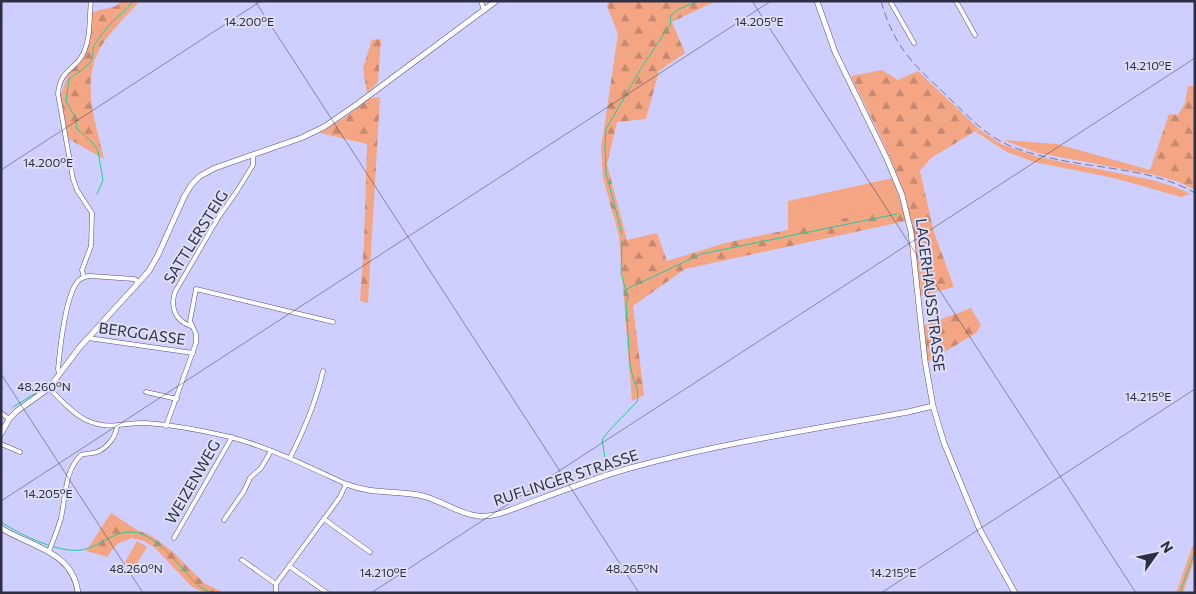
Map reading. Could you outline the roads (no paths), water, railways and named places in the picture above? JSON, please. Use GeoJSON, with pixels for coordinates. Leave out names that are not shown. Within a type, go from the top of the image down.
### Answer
{"type":"FeatureCollection","features":[{"type":"Feature","properties":{"kind":"street"},"geometry":{"type":"LineString","coordinates":[[84,277],[82,270],[91,246],[92,213],[75,185],[58,94],[59,85],[64,75],[79,61],[85,50],[88,40],[91,1]]}},
{"type":"Feature","properties":{"kind":"street"},"geometry":{"type":"LineString","coordinates":[[481,1],[484,10]]}},
{"type":"Feature","properties":{"kind":"street"},"geometry":{"type":"LineString","coordinates":[[1,434],[17,411],[49,388],[88,338],[140,282],[154,264],[180,204],[195,181],[204,173],[308,135],[333,121],[496,1]]}},
{"type":"Feature","properties":{"kind":"street","name":"LAGERHAUSSTRASSE"},"geometry":{"type":"LineString","coordinates":[[817,1],[835,52],[887,158],[902,195],[911,232],[922,343],[933,406],[944,443],[973,515],[989,548],[1015,593]]}},
{"type":"Feature","properties":{"kind":"street"},"geometry":{"type":"LineString","coordinates":[[890,1],[914,43]]}},
{"type":"Feature","properties":{"kind":"street"},"geometry":{"type":"LineString","coordinates":[[956,1],[975,35]]}},
{"type":"Feature","properties":{"kind":"street","name":"SATTLERSTEIG"},"geometry":{"type":"LineString","coordinates":[[191,326],[182,322],[175,314],[172,303],[173,295],[218,218],[253,165],[253,155]]}},
{"type":"Feature","properties":{"kind":"street"},"geometry":{"type":"LineString","coordinates":[[60,373],[58,369],[61,343],[67,312],[76,285],[84,277],[90,276],[134,279],[140,282]]}},
{"type":"Feature","properties":{"kind":"street"},"geometry":{"type":"LineString","coordinates":[[166,426],[177,399],[197,337],[191,326],[191,310],[196,290],[333,322]]}},
{"type":"Feature","properties":{"kind":"street","name":"BERGGASSE"},"geometry":{"type":"LineString","coordinates":[[88,338],[193,353]]}},
{"type":"Feature","properties":{"kind":"street"},"geometry":{"type":"LineString","coordinates":[[290,458],[318,396],[323,371]]}},
{"type":"Feature","properties":{"kind":"street","name":"RUFLINGER STRASSE"},"geometry":{"type":"LineString","coordinates":[[49,388],[82,418],[92,422],[117,426],[135,423],[166,426],[232,437],[290,458],[346,484],[366,491],[421,496],[470,514],[487,516],[505,512],[651,462],[727,445],[933,406]]}},
{"type":"Feature","properties":{"kind":"street"},"geometry":{"type":"LineString","coordinates":[[146,392],[177,399]]}},
{"type":"Feature","properties":{"kind":"street"},"geometry":{"type":"LineString","coordinates":[[1,413],[10,419]]}},
{"type":"Feature","properties":{"kind":"street"},"geometry":{"type":"LineString","coordinates":[[50,547],[60,518],[67,480],[73,465],[81,455],[96,452],[104,447],[116,434],[117,426]]}},
{"type":"Feature","properties":{"kind":"street","name":"WEIZENWEG"},"geometry":{"type":"LineString","coordinates":[[174,538],[232,437]]}},
{"type":"Feature","properties":{"kind":"street"},"geometry":{"type":"LineString","coordinates":[[1,444],[20,452]]}},
{"type":"Feature","properties":{"kind":"street"},"geometry":{"type":"LineString","coordinates":[[224,520],[244,491],[250,478],[261,468],[271,451]]}},
{"type":"Feature","properties":{"kind":"street"},"geometry":{"type":"LineString","coordinates":[[276,593],[276,584],[342,494],[346,484]]}},
{"type":"Feature","properties":{"kind":"street"},"geometry":{"type":"LineString","coordinates":[[324,519],[370,552]]}},
{"type":"Feature","properties":{"kind":"street"},"geometry":{"type":"LineString","coordinates":[[1,528],[10,534],[50,547],[72,571],[76,579],[78,593]]}},
{"type":"Feature","properties":{"kind":"street"},"geometry":{"type":"LineString","coordinates":[[242,560],[276,584]]}},
{"type":"Feature","properties":{"kind":"street"},"geometry":{"type":"LineString","coordinates":[[289,566],[327,593]]}},
{"type":"Feature","properties":{"kind":"waterway"},"geometry":{"type":"LineString","coordinates":[[97,194],[103,180],[98,151],[93,143],[77,129],[75,117],[66,101],[69,79],[88,65],[97,41],[111,23],[133,1]]}},
{"type":"Feature","properties":{"kind":"waterway"},"geometry":{"type":"LineString","coordinates":[[622,234],[606,173],[606,129],[643,65],[670,25],[671,15],[679,9],[698,1]]}},
{"type":"Feature","properties":{"kind":"waterway"},"geometry":{"type":"LineString","coordinates":[[625,290],[701,254],[897,214]]}},
{"type":"Feature","properties":{"kind":"waterway"},"geometry":{"type":"LineString","coordinates":[[607,469],[602,440],[638,400],[637,388],[630,366],[626,303],[628,298],[621,273],[622,241]]}},
{"type":"Feature","properties":{"kind":"waterway"},"geometry":{"type":"LineString","coordinates":[[39,390],[48,381]]}},
{"type":"Feature","properties":{"kind":"waterway"},"geometry":{"type":"LineString","coordinates":[[13,407],[36,393]]}},
{"type":"Feature","properties":{"kind":"waterway"},"geometry":{"type":"LineString","coordinates":[[1,522],[19,533],[42,543],[66,550],[86,549],[126,532],[142,534],[169,554],[199,586],[213,593]]}},
{"type":"Feature","properties":{"kind":"waterway"},"geometry":{"type":"LineString","coordinates":[[1180,593],[1195,551]]}},
{"type":"Feature","properties":{"kind":"railway"},"geometry":{"type":"LineString","coordinates":[[881,1],[892,31],[908,56],[966,115],[993,137],[1013,147],[1034,154],[1145,174],[1179,185],[1195,193]]}}]}
